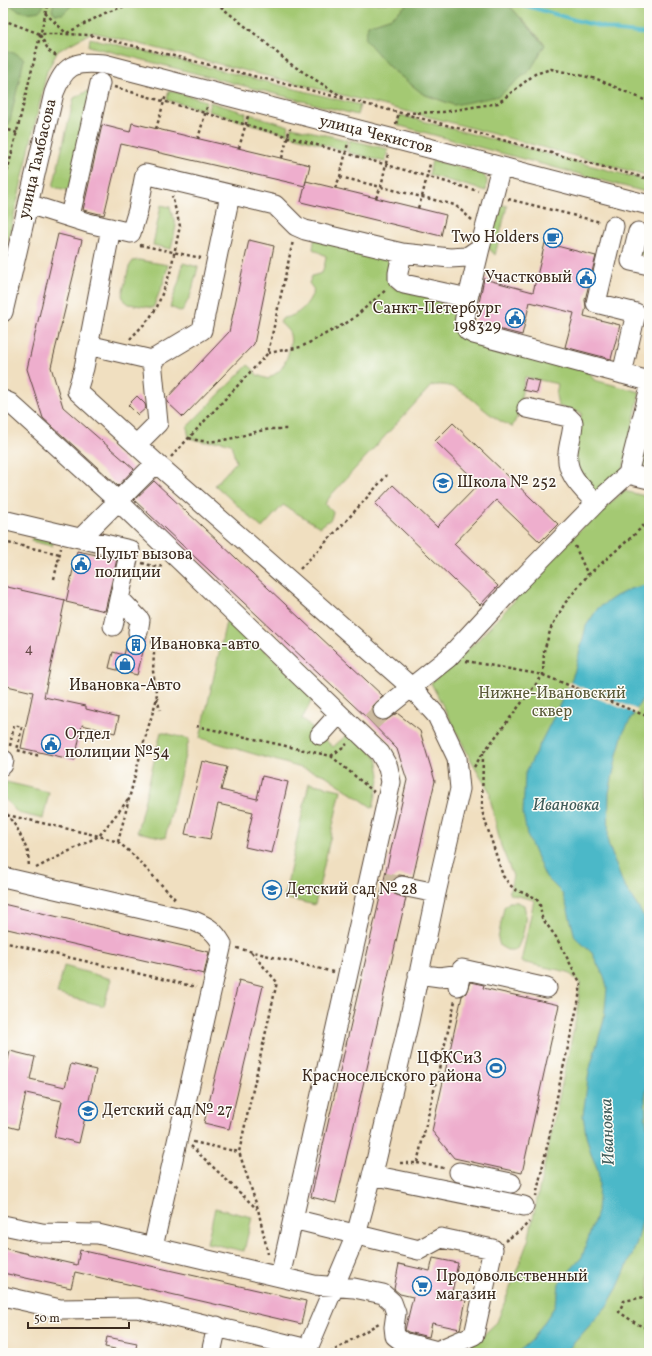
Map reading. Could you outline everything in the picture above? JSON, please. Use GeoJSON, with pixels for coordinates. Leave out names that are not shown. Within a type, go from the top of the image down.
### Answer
{"type":"FeatureCollection","features":[{"type":"Feature","properties":{"kind":"street","name":"улица Тамбасова"},"geometry":{"type":"LineString","coordinates":[[3,312],[52,100],[59,79],[66,70],[87,62],[104,64]]}},
{"type":"Feature","properties":{"kind":"street","name":"улица Чекистов"},"geometry":{"type":"LineString","coordinates":[[104,64],[649,205]]}},
{"type":"Feature","properties":{"kind":"street"},"geometry":{"type":"LineString","coordinates":[[70,216],[100,83]]}},
{"type":"Feature","properties":{"kind":"street"},"geometry":{"type":"LineString","coordinates":[[501,167],[468,298],[464,324],[468,331],[474,334],[649,381]]}},
{"type":"Feature","properties":{"kind":"street"},"geometry":{"type":"LineString","coordinates":[[28,204],[88,222],[131,232],[138,210],[146,174],[275,205],[296,226],[305,230],[402,253],[450,258],[467,257],[482,239]]}},
{"type":"Feature","properties":{"kind":"street"},"geometry":{"type":"LineString","coordinates":[[88,345],[152,360],[202,330],[230,195]]}},
{"type":"Feature","properties":{"kind":"street"},"geometry":{"type":"LineString","coordinates":[[614,226],[596,303],[636,313],[622,374]]}},
{"type":"Feature","properties":{"kind":"street"},"geometry":{"type":"LineString","coordinates":[[3,1296],[60,1309],[137,1308],[217,1326],[307,1351],[356,1235],[409,1021],[436,892],[460,789],[457,758],[437,716],[411,687],[136,445],[78,391],[84,368],[111,228]]}},
{"type":"Feature","properties":{"kind":"street"},"geometry":{"type":"LineString","coordinates":[[638,232],[631,261],[649,265]]}},
{"type":"Feature","properties":{"kind":"street"},"geometry":{"type":"LineString","coordinates":[[402,253],[398,279],[404,284],[468,298]]}},
{"type":"Feature","properties":{"kind":"street"},"geometry":{"type":"LineString","coordinates":[[136,445],[158,423],[152,360]]}},
{"type":"Feature","properties":{"kind":"street"},"geometry":{"type":"LineString","coordinates":[[372,722],[411,687],[448,658],[596,503],[628,474],[643,441],[649,391]]}},
{"type":"Feature","properties":{"kind":"street"},"geometry":{"type":"LineString","coordinates":[[3,400],[10,403],[118,501],[339,714],[372,722]]}},
{"type":"Feature","properties":{"kind":"street"},"geometry":{"type":"LineString","coordinates":[[527,408],[568,417],[573,422],[573,431],[567,461],[575,480],[596,503]]}},
{"type":"Feature","properties":{"kind":"street"},"geometry":{"type":"LineString","coordinates":[[72,536],[118,501],[159,465]]}},
{"type":"Feature","properties":{"kind":"street"},"geometry":{"type":"LineString","coordinates":[[628,474],[649,479]]}},
{"type":"Feature","properties":{"kind":"street"},"geometry":{"type":"LineString","coordinates":[[3,520],[130,550],[113,626]]}},
{"type":"Feature","properties":{"kind":"street"},"geometry":{"type":"LineString","coordinates":[[119,598],[139,626]]}},
{"type":"Feature","properties":{"kind":"street"},"geometry":{"type":"LineString","coordinates":[[320,735],[339,714]]}},
{"type":"Feature","properties":{"kind":"street"},"geometry":{"type":"LineString","coordinates":[[276,1277],[293,1219],[348,975],[385,882],[386,802],[391,782],[388,766],[380,753],[372,722]]}},
{"type":"Feature","properties":{"kind":"street"},"geometry":{"type":"LineString","coordinates":[[3,765],[6,753]]}},
{"type":"Feature","properties":{"kind":"street"},"geometry":{"type":"LineString","coordinates":[[3,877],[194,921],[206,926],[216,934],[222,944],[210,990],[181,1139],[153,1247]]}},
{"type":"Feature","properties":{"kind":"street"},"geometry":{"type":"LineString","coordinates":[[385,882],[436,892]]}},
{"type":"Feature","properties":{"kind":"street"},"geometry":{"type":"LineString","coordinates":[[418,974],[460,980],[462,970],[547,988]]}},
{"type":"Feature","properties":{"kind":"street"},"geometry":{"type":"LineString","coordinates":[[459,1172],[511,1183]]}},
{"type":"Feature","properties":{"kind":"street"},"geometry":{"type":"LineString","coordinates":[[372,1175],[530,1208]]}},
{"type":"Feature","properties":{"kind":"street"},"geometry":{"type":"LineString","coordinates":[[3,1224],[42,1233],[98,1234],[276,1277],[314,1285],[354,1288],[382,1294],[392,1302],[396,1313],[394,1327],[395,1336],[404,1342],[437,1352],[474,1335],[493,1249],[441,1238],[419,1250],[293,1219]]}},
{"type":"Feature","properties":{"kind":"street"},"geometry":{"type":"LineString","coordinates":[[211,1353],[217,1326]]}},
{"type":"Feature","properties":{"kind":"path"},"geometry":{"type":"LineString","coordinates":[[3,189],[48,3]]}},
{"type":"Feature","properties":{"kind":"path"},"geometry":{"type":"LineString","coordinates":[[66,34],[104,13],[134,3]]}},
{"type":"Feature","properties":{"kind":"path"},"geometry":{"type":"LineString","coordinates":[[216,3],[260,38],[288,63],[346,99]]}},
{"type":"Feature","properties":{"kind":"path"},"geometry":{"type":"LineString","coordinates":[[45,13],[66,34]]}},
{"type":"Feature","properties":{"kind":"path"},"geometry":{"type":"LineString","coordinates":[[3,20],[40,34],[90,35],[401,113],[649,179]]}},
{"type":"Feature","properties":{"kind":"path"},"geometry":{"type":"LineString","coordinates":[[401,113],[443,112],[498,103],[535,74],[551,69],[597,79],[649,102]]}},
{"type":"Feature","properties":{"kind":"path"},"geometry":{"type":"LineString","coordinates":[[156,129],[169,81]]}},
{"type":"Feature","properties":{"kind":"path"},"geometry":{"type":"LineString","coordinates":[[100,83],[494,196],[614,226]]}},
{"type":"Feature","properties":{"kind":"path"},"geometry":{"type":"LineString","coordinates":[[198,139],[206,113],[210,92]]}},
{"type":"Feature","properties":{"kind":"path"},"geometry":{"type":"LineString","coordinates":[[239,148],[251,102]]}},
{"type":"Feature","properties":{"kind":"path"},"geometry":{"type":"LineString","coordinates":[[282,158],[294,113]]}},
{"type":"Feature","properties":{"kind":"path"},"geometry":{"type":"LineString","coordinates":[[3,128],[17,133]]}},
{"type":"Feature","properties":{"kind":"path"},"geometry":{"type":"LineString","coordinates":[[335,188],[340,177],[352,128]]}},
{"type":"Feature","properties":{"kind":"path"},"geometry":{"type":"LineString","coordinates":[[376,198],[392,139]]}},
{"type":"Feature","properties":{"kind":"path"},"geometry":{"type":"LineString","coordinates":[[418,208],[433,149]]}},
{"type":"Feature","properties":{"kind":"path"},"geometry":{"type":"LineString","coordinates":[[340,177],[456,205],[482,239]]}},
{"type":"Feature","properties":{"kind":"path"},"geometry":{"type":"LineString","coordinates":[[113,351],[125,344],[157,307],[170,273],[180,226],[167,179]]}},
{"type":"Feature","properties":{"kind":"path"},"geometry":{"type":"LineString","coordinates":[[159,465],[189,438],[268,353],[296,226]]}},
{"type":"Feature","properties":{"kind":"path"},"geometry":{"type":"LineString","coordinates":[[131,232],[136,244],[216,261]]}},
{"type":"Feature","properties":{"kind":"path"},"geometry":{"type":"LineString","coordinates":[[268,353],[302,347],[350,321],[398,279]]}},
{"type":"Feature","properties":{"kind":"path"},"geometry":{"type":"LineString","coordinates":[[189,438],[211,442],[270,429],[289,429]]}},
{"type":"Feature","properties":{"kind":"path"},"geometry":{"type":"LineString","coordinates":[[289,581],[387,475]]}},
{"type":"Feature","properties":{"kind":"path"},"geometry":{"type":"LineString","coordinates":[[460,789],[483,753],[543,675],[544,651],[551,628],[565,602],[588,575],[649,520]]}},
{"type":"Feature","properties":{"kind":"path"},"geometry":{"type":"LineString","coordinates":[[569,531],[588,575]]}},
{"type":"Feature","properties":{"kind":"path"},"geometry":{"type":"LineString","coordinates":[[54,579],[60,554],[72,536]]}},
{"type":"Feature","properties":{"kind":"path"},"geometry":{"type":"LineString","coordinates":[[3,542],[60,554]]}},
{"type":"Feature","properties":{"kind":"path"},"geometry":{"type":"LineString","coordinates":[[128,560],[156,567],[183,562]]}},
{"type":"Feature","properties":{"kind":"path"},"geometry":{"type":"LineString","coordinates":[[139,626],[151,635],[154,653],[153,671],[160,710]]}},
{"type":"Feature","properties":{"kind":"path"},"geometry":{"type":"LineString","coordinates":[[448,658],[543,675],[649,717]]}},
{"type":"Feature","properties":{"kind":"path"},"geometry":{"type":"LineString","coordinates":[[118,842],[141,752],[157,698]]}},
{"type":"Feature","properties":{"kind":"path"},"geometry":{"type":"LineString","coordinates":[[331,756],[372,722]]}},
{"type":"Feature","properties":{"kind":"path"},"geometry":{"type":"LineString","coordinates":[[6,753],[14,725],[22,727],[17,750],[40,756]]}},
{"type":"Feature","properties":{"kind":"path"},"geometry":{"type":"LineString","coordinates":[[196,726],[331,756],[386,802]]}},
{"type":"Feature","properties":{"kind":"path"},"geometry":{"type":"LineString","coordinates":[[483,753],[482,811],[503,876],[516,890],[536,898],[540,905],[542,918],[556,937],[581,984],[550,1133],[530,1208],[521,1230],[502,1242]]}},
{"type":"Feature","properties":{"kind":"path"},"geometry":{"type":"LineString","coordinates":[[3,809],[17,828],[28,852],[29,872],[99,836],[129,799]]}},
{"type":"Feature","properties":{"kind":"path"},"geometry":{"type":"LineString","coordinates":[[7,815],[99,836],[118,842],[130,852],[181,905],[194,921]]}},
{"type":"Feature","properties":{"kind":"path"},"geometry":{"type":"LineString","coordinates":[[3,942],[210,990]]}},
{"type":"Feature","properties":{"kind":"path"},"geometry":{"type":"LineString","coordinates":[[222,944],[348,975]]}},
{"type":"Feature","properties":{"kind":"path"},"geometry":{"type":"LineString","coordinates":[[252,952],[277,982],[239,1152],[258,1209],[276,1277]]}},
{"type":"Feature","properties":{"kind":"path"},"geometry":{"type":"LineString","coordinates":[[417,1162],[460,980]]}},
{"type":"Feature","properties":{"kind":"path"},"geometry":{"type":"LineString","coordinates":[[181,1139],[239,1152]]}},
{"type":"Feature","properties":{"kind":"path"},"geometry":{"type":"LineString","coordinates":[[181,1139],[258,1209]]}},
{"type":"Feature","properties":{"kind":"path"},"geometry":{"type":"LineString","coordinates":[[393,1164],[417,1162],[459,1172]]}},
{"type":"Feature","properties":{"kind":"path"},"geometry":{"type":"LineString","coordinates":[[649,1296],[624,1301],[619,1312],[637,1324],[649,1329]]}},
{"type":"Feature","properties":{"kind":"path"},"geometry":{"type":"LineString","coordinates":[[330,1353],[396,1313]]}},
{"type":"Feature","properties":{"kind":"green space"},"geometry":{"type":"Polygon","coordinates":[[[3,3],[409,3],[392,17],[368,25],[388,66],[423,94],[454,105],[545,44],[507,3],[649,3],[649,176],[449,122],[92,32],[58,51],[47,71],[3,264],[3,3]]]}},
{"type":"Feature","properties":{"kind":"green space"},"geometry":{"type":"Polygon","coordinates":[[[8,3],[44,3],[43,7],[39,11],[22,12],[8,3]]]}},
{"type":"Feature","properties":{"kind":"green space"},"geometry":{"type":"Polygon","coordinates":[[[54,3],[74,3],[63,14],[55,14],[52,10],[54,3]]]}},
{"type":"Feature","properties":{"kind":"green space"},"geometry":{"type":"Polygon","coordinates":[[[409,3],[507,3],[545,45],[531,69],[499,96],[454,105],[423,94],[388,66],[365,39],[368,25],[392,17],[409,3]]]}},
{"type":"Feature","properties":{"kind":"green space"},"geometry":{"type":"Polygon","coordinates":[[[90,38],[360,105],[357,115],[89,46],[90,38]]]}},
{"type":"Feature","properties":{"kind":"green space"},"geometry":{"type":"Polygon","coordinates":[[[3,50],[14,52],[24,59],[9,125],[3,123],[3,50]]]}},
{"type":"Feature","properties":{"kind":"green space"},"geometry":{"type":"Polygon","coordinates":[[[169,90],[206,101],[204,110],[167,100],[169,90]]]}},
{"type":"Feature","properties":{"kind":"green space"},"geometry":{"type":"Polygon","coordinates":[[[88,91],[94,92],[72,191],[53,187],[74,98],[88,91]]]}},
{"type":"Feature","properties":{"kind":"green space"},"geometry":{"type":"Polygon","coordinates":[[[210,102],[246,113],[244,122],[208,111],[210,102]]]}},
{"type":"Feature","properties":{"kind":"green space"},"geometry":{"type":"Polygon","coordinates":[[[249,114],[289,126],[287,134],[248,123],[249,114]]]}},
{"type":"Feature","properties":{"kind":"green space"},"geometry":{"type":"Polygon","coordinates":[[[400,115],[649,181],[649,193],[397,125],[400,115]]]}},
{"type":"Feature","properties":{"kind":"green space"},"geometry":{"type":"Polygon","coordinates":[[[292,127],[347,140],[345,151],[290,135],[292,127]]]}},
{"type":"Feature","properties":{"kind":"green space"},"geometry":{"type":"Polygon","coordinates":[[[350,140],[388,149],[385,162],[347,152],[350,140]]]}},
{"type":"Feature","properties":{"kind":"green space"},"geometry":{"type":"Polygon","coordinates":[[[432,160],[483,174],[487,180],[486,191],[429,175],[432,160]]]}},
{"type":"Feature","properties":{"kind":"green space"},"geometry":{"type":"Polygon","coordinates":[[[495,203],[507,206],[495,255],[485,244],[495,203]]]}},
{"type":"Feature","properties":{"kind":"green space"},"geometry":{"type":"Polygon","coordinates":[[[161,205],[170,207],[176,226],[171,249],[153,245],[161,205]]]}},
{"type":"Feature","properties":{"kind":"green space"},"geometry":{"type":"Polygon","coordinates":[[[643,234],[649,236],[649,256],[638,254],[643,234]]]}},
{"type":"Feature","properties":{"kind":"green space"},"geometry":{"type":"Polygon","coordinates":[[[315,236],[392,255],[389,283],[394,288],[436,299],[455,316],[456,327],[453,332],[588,370],[594,380],[640,392],[622,475],[600,497],[582,476],[576,467],[573,458],[582,413],[558,406],[556,395],[558,384],[525,377],[521,397],[522,407],[512,427],[495,418],[463,392],[449,386],[431,386],[331,495],[325,504],[333,512],[331,519],[320,527],[283,505],[262,528],[215,485],[236,462],[231,444],[221,441],[205,442],[189,438],[187,427],[248,365],[257,375],[268,379],[282,368],[291,341],[289,332],[280,322],[283,318],[294,315],[306,305],[314,290],[309,283],[312,276],[322,273],[325,263],[326,256],[313,249],[315,236]]]}},
{"type":"Feature","properties":{"kind":"green space"},"geometry":{"type":"Polygon","coordinates":[[[139,260],[168,265],[164,281],[153,308],[129,304],[124,300],[122,295],[129,267],[133,261],[139,260]]]}},
{"type":"Feature","properties":{"kind":"green space"},"geometry":{"type":"Polygon","coordinates":[[[183,263],[198,267],[191,294],[182,312],[170,307],[179,281],[183,263]]]}},
{"type":"Feature","properties":{"kind":"green space"},"geometry":{"type":"Polygon","coordinates":[[[648,447],[649,468],[642,461],[643,452],[648,447]]]}},
{"type":"Feature","properties":{"kind":"green space","name":"Нижне-Ивановский сквер"},"geometry":{"type":"Polygon","coordinates":[[[624,491],[649,497],[649,1353],[454,1353],[476,1342],[497,1322],[528,1241],[577,1014],[580,983],[568,972],[521,962],[534,900],[509,894],[513,876],[501,846],[490,792],[471,760],[431,683],[478,640],[580,530],[624,491]]]}},
{"type":"Feature","properties":{"kind":"green space"},"geometry":{"type":"Polygon","coordinates":[[[37,534],[55,535],[52,546],[31,541],[37,534]]]}},
{"type":"Feature","properties":{"kind":"green space"},"geometry":{"type":"Polygon","coordinates":[[[233,620],[314,696],[302,719],[333,747],[350,732],[377,757],[380,775],[373,808],[325,775],[200,738],[226,622],[233,620]]]}},
{"type":"Feature","properties":{"kind":"green space"},"geometry":{"type":"Polygon","coordinates":[[[161,732],[189,739],[165,838],[137,832],[161,732]]]}},
{"type":"Feature","properties":{"kind":"green space"},"geometry":{"type":"Polygon","coordinates":[[[6,782],[49,792],[43,819],[18,813],[3,797],[6,782]]]}},
{"type":"Feature","properties":{"kind":"green space"},"geometry":{"type":"Polygon","coordinates":[[[309,783],[341,790],[315,905],[284,898],[309,783]]]}},
{"type":"Feature","properties":{"kind":"green space"},"geometry":{"type":"Polygon","coordinates":[[[509,902],[517,902],[524,905],[525,910],[524,928],[519,946],[516,950],[507,950],[500,946],[498,939],[504,907],[509,902]]]}},
{"type":"Feature","properties":{"kind":"green space"},"geometry":{"type":"Polygon","coordinates":[[[64,966],[111,979],[104,1006],[57,994],[64,966]]]}},
{"type":"Feature","properties":{"kind":"green space"},"geometry":{"type":"Polygon","coordinates":[[[215,1208],[252,1217],[244,1251],[207,1243],[215,1208]]]}},
{"type":"Feature","properties":{"kind":"water","name":"Ивановка"},"geometry":{"type":"Polygon","coordinates":[[[649,584],[649,690],[623,733],[617,755],[609,793],[608,843],[623,884],[645,918],[649,932],[649,1076],[645,1098],[646,1121],[649,1136],[649,1192],[637,1243],[618,1287],[607,1306],[565,1353],[517,1353],[532,1340],[553,1309],[558,1294],[559,1283],[582,1257],[597,1212],[599,1185],[598,1170],[591,1154],[583,1115],[589,1071],[604,1020],[607,988],[605,979],[592,953],[575,937],[562,893],[545,876],[527,835],[523,813],[525,774],[569,686],[575,670],[586,626],[598,608],[616,596],[630,589],[649,584]]]}},
{"type":"Feature","properties":{"kind":"pier"},"geometry":{"type":"Polygon","coordinates":[[[569,682],[638,710],[636,714],[567,686],[569,682]]]}},
{"type":"Feature","properties":{"kind":"building"},"geometry":{"type":"Polygon","coordinates":[[[132,123],[310,165],[306,181],[446,215],[441,236],[301,202],[305,186],[121,144],[104,215],[83,210],[102,125],[130,132],[132,123]]]}},
{"type":"Feature","properties":{"kind":"building"},"geometry":{"type":"Polygon","coordinates":[[[58,234],[82,240],[51,367],[63,407],[134,469],[118,486],[43,418],[27,369],[58,234]]]}},
{"type":"Feature","properties":{"kind":"building"},"geometry":{"type":"Polygon","coordinates":[[[249,240],[274,246],[254,344],[183,417],[167,402],[167,398],[229,332],[249,240]]]}},
{"type":"Feature","properties":{"kind":"building"},"geometry":{"type":"Polygon","coordinates":[[[545,243],[596,256],[585,300],[586,307],[584,316],[620,325],[611,359],[565,347],[574,313],[530,302],[522,335],[475,322],[484,279],[533,292],[545,243]]]}},
{"type":"Feature","properties":{"kind":"building"},"geometry":{"type":"Polygon","coordinates":[[[526,378],[540,381],[537,393],[523,390],[526,378]]]}},
{"type":"Feature","properties":{"kind":"building"},"geometry":{"type":"Polygon","coordinates":[[[137,396],[145,404],[146,408],[138,415],[128,405],[137,396]]]}},
{"type":"Feature","properties":{"kind":"building"},"geometry":{"type":"Polygon","coordinates":[[[453,423],[558,524],[540,542],[496,500],[454,544],[498,586],[480,605],[375,504],[393,485],[437,527],[479,484],[435,441],[453,423]]]}},
{"type":"Feature","properties":{"kind":"building"},"geometry":{"type":"Polygon","coordinates":[[[154,481],[383,696],[373,706],[372,712],[375,717],[379,720],[385,721],[397,713],[420,731],[435,781],[413,877],[399,875],[394,878],[391,883],[391,889],[394,894],[406,898],[336,1203],[311,1197],[407,780],[397,749],[366,717],[134,500],[154,481]]]}},
{"type":"Feature","properties":{"kind":"building"},"geometry":{"type":"Polygon","coordinates":[[[77,551],[117,559],[105,611],[66,602],[77,551]]]}},
{"type":"Feature","properties":{"kind":"building"},"geometry":{"type":"Polygon","coordinates":[[[3,586],[65,600],[44,697],[86,706],[86,709],[119,717],[115,733],[82,725],[75,760],[21,748],[33,692],[3,685],[3,586]]]}},
{"type":"Feature","properties":{"kind":"building","name":"Ивановка-Авто"},"geometry":{"type":"Polygon","coordinates":[[[128,637],[131,641],[137,643],[146,640],[137,675],[109,668],[113,652],[124,655],[128,637]]]}},
{"type":"Feature","properties":{"kind":"building"},"geometry":{"type":"Polygon","coordinates":[[[202,761],[227,767],[221,790],[257,799],[262,776],[288,782],[272,853],[245,847],[253,812],[218,804],[210,839],[185,834],[202,761]]]}},
{"type":"Feature","properties":{"kind":"building"},"geometry":{"type":"Polygon","coordinates":[[[3,904],[209,952],[204,974],[3,928],[3,904]]]}},
{"type":"Feature","properties":{"kind":"building"},"geometry":{"type":"Polygon","coordinates":[[[239,980],[263,986],[229,1129],[204,1123],[239,980]]]}},
{"type":"Feature","properties":{"kind":"building","name":"ЦФКСиЗ Красносельского района"},"geometry":{"type":"Polygon","coordinates":[[[470,982],[484,985],[483,988],[559,1005],[522,1173],[454,1158],[432,1131],[462,996],[466,993],[470,982]]]}},
{"type":"Feature","properties":{"kind":"building"},"geometry":{"type":"Polygon","coordinates":[[[10,1051],[35,1057],[30,1079],[65,1087],[71,1064],[96,1070],[79,1143],[54,1137],[62,1101],[26,1093],[18,1129],[3,1125],[3,1080],[10,1051]]]}},
{"type":"Feature","properties":{"kind":"building"},"geometry":{"type":"Polygon","coordinates":[[[3,1248],[77,1265],[80,1250],[306,1301],[301,1324],[75,1272],[71,1288],[3,1273],[3,1248]]]}},
{"type":"Feature","properties":{"kind":"building"},"geometry":{"type":"Polygon","coordinates":[[[433,1258],[458,1263],[451,1297],[466,1300],[460,1329],[432,1323],[429,1337],[405,1330],[413,1297],[400,1294],[394,1289],[399,1264],[430,1271],[433,1258]]]}},
{"type":"Feature","properties":{"kind":"building"},"geometry":{"type":"Polygon","coordinates":[[[107,1337],[137,1343],[135,1353],[105,1347],[107,1337]]]}},
{"type":"Feature","properties":{"kind":"waterway"},"geometry":{"type":"LineString","coordinates":[[517,3],[618,31],[649,34]]}},
{"type":"Feature","properties":{"kind":"tunnel"},"geometry":{"type":"LineString","coordinates":[[371,722],[383,710]]}},
{"type":"Feature","properties":{"kind":"tunnel"},"geometry":{"type":"LineString","coordinates":[[384,882],[402,886]]}},
{"type":"Feature","properties":{"kind":"place","name":"Two Holders"},"geometry":{"type":"Point","coordinates":[553,238]}},
{"type":"Feature","properties":{"kind":"place","name":"Участковый"},"geometry":{"type":"Point","coordinates":[586,278]}},
{"type":"Feature","properties":{"kind":"place","name":"Санкт-Петербург 198329"},"geometry":{"type":"Point","coordinates":[515,318]}},
{"type":"Feature","properties":{"kind":"place","name":"Школа № 252"},"geometry":{"type":"Point","coordinates":[443,483]}},
{"type":"Feature","properties":{"kind":"place","name":"Пульт вызова полиции"},"geometry":{"type":"Point","coordinates":[81,564]}},
{"type":"Feature","properties":{"kind":"place","name":"Ивановка-авто"},"geometry":{"type":"Point","coordinates":[136,645]}},
{"type":"Feature","properties":{"kind":"place","name":"Ивановка-Авто"},"geometry":{"type":"Point","coordinates":[125,664]}},
{"type":"Feature","properties":{"kind":"place","name":"Отдел полиции №54"},"geometry":{"type":"Point","coordinates":[51,744]}},
{"type":"Feature","properties":{"kind":"place","name":"Детский сад № 28"},"geometry":{"type":"Point","coordinates":[272,890]}},
{"type":"Feature","properties":{"kind":"place","name":"ЦФКСиЗ Красносельского района"},"geometry":{"type":"Point","coordinates":[496,1068]}},
{"type":"Feature","properties":{"kind":"place","name":"Детский сад № 27"},"geometry":{"type":"Point","coordinates":[88,1111]}},
{"type":"Feature","properties":{"kind":"place","name":"Продовольственный магазин"},"geometry":{"type":"Point","coordinates":[422,1286]}}]}
